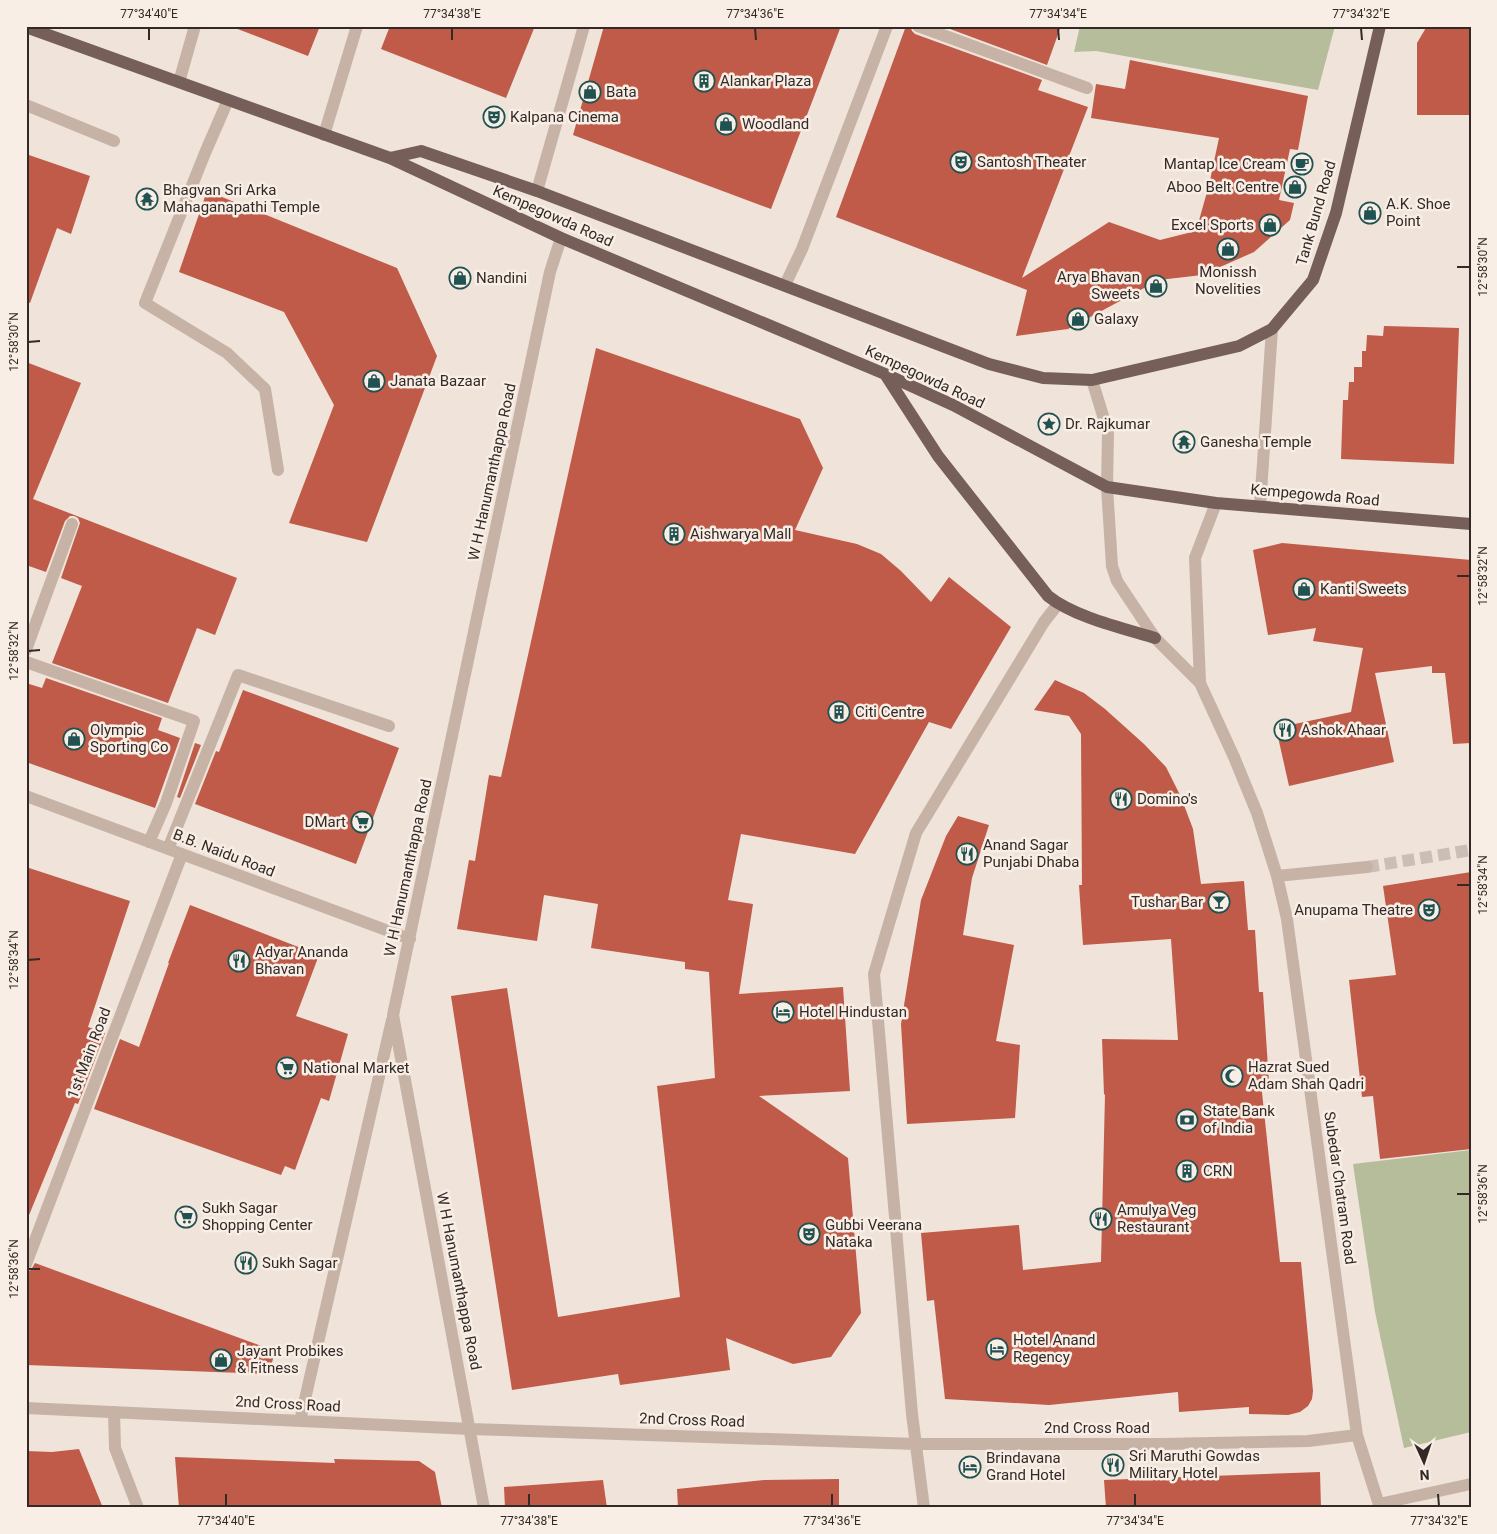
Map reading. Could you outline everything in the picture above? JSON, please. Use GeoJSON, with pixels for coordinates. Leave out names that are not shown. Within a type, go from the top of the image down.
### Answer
{"type":"FeatureCollection","features":[{"type":"Feature","properties":{"kind":"main road","name":"Tank Bund Road"},"geometry":{"type":"LineString","coordinates":[[1092,380],[1240,346],[1272,329],[1313,280],[1336,213],[1380,26]]}},
{"type":"Feature","properties":{"kind":"main road","name":"Kempegowda Road"},"geometry":{"type":"LineString","coordinates":[[26,27],[390,158],[561,238],[885,374],[953,405],[1107,487],[1216,503],[1471,524]]}},
{"type":"Feature","properties":{"kind":"main road","name":"Kempegowda Road"},"geometry":{"type":"LineString","coordinates":[[390,158],[421,151],[537,191],[989,364],[1043,378],[1092,380]]}},
{"type":"Feature","properties":{"kind":"main road"},"geometry":{"type":"LineString","coordinates":[[885,374],[938,456],[1048,596],[1058,604],[1101,621],[1155,638]]}},
{"type":"Feature","properties":{"kind":"street"},"geometry":{"type":"LineString","coordinates":[[179,82],[195,26]]}},
{"type":"Feature","properties":{"kind":"street"},"geometry":{"type":"LineString","coordinates":[[324,135],[357,26]]}},
{"type":"Feature","properties":{"kind":"street"},"geometry":{"type":"LineString","coordinates":[[537,191],[584,26]]}},
{"type":"Feature","properties":{"kind":"street"},"geometry":{"type":"LineString","coordinates":[[785,285],[802,249],[887,26]]}},
{"type":"Feature","properties":{"kind":"street"},"geometry":{"type":"LineString","coordinates":[[918,26],[1087,88]]}},
{"type":"Feature","properties":{"kind":"street"},"geometry":{"type":"LineString","coordinates":[[228,100],[145,303],[227,353],[265,389],[278,470]]}},
{"type":"Feature","properties":{"kind":"street"},"geometry":{"type":"LineString","coordinates":[[26,105],[114,141]]}},
{"type":"Feature","properties":{"kind":"street","name":"W H Hanumanthappa Road"},"geometry":{"type":"LineString","coordinates":[[484,1508],[393,1016],[550,272],[561,238]]}},
{"type":"Feature","properties":{"kind":"street"},"geometry":{"type":"LineString","coordinates":[[1260,507],[1272,329]]}},
{"type":"Feature","properties":{"kind":"street","name":"Subedar Chatram Road"},"geometry":{"type":"LineString","coordinates":[[1092,380],[1108,432],[1107,487],[1112,566],[1117,582],[1155,638],[1200,683],[1257,813],[1277,876],[1287,918],[1357,1435],[1379,1506]]}},
{"type":"Feature","properties":{"kind":"street"},"geometry":{"type":"LineString","coordinates":[[1200,683],[1196,558],[1216,503]]}},
{"type":"Feature","properties":{"kind":"street"},"geometry":{"type":"LineString","coordinates":[[26,650],[72,524]]}},
{"type":"Feature","properties":{"kind":"street"},"geometry":{"type":"LineString","coordinates":[[924,1508],[916,1444],[874,974],[916,833],[1044,622],[1058,604]]}},
{"type":"Feature","properties":{"kind":"street"},"geometry":{"type":"LineString","coordinates":[[26,662],[194,720],[166,803],[149,842]]}},
{"type":"Feature","properties":{"kind":"street"},"geometry":{"type":"LineString","coordinates":[[168,849],[238,675],[389,726]]}},
{"type":"Feature","properties":{"kind":"street","name":"B.B. Naidu Road"},"geometry":{"type":"LineString","coordinates":[[26,796],[410,939]]}},
{"type":"Feature","properties":{"kind":"street","name":"1st Main Road"},"geometry":{"type":"LineString","coordinates":[[26,1264],[182,854]]}},
{"type":"Feature","properties":{"kind":"street"},"geometry":{"type":"LineString","coordinates":[[1277,876],[1367,867]]}},
{"type":"Feature","properties":{"kind":"street"},"geometry":{"type":"LineString","coordinates":[[300,1421],[393,1016]]}},
{"type":"Feature","properties":{"kind":"street","name":"2nd Cross Road"},"geometry":{"type":"LineString","coordinates":[[26,1408],[470,1429],[916,1444],[1308,1442],[1357,1435]]}},
{"type":"Feature","properties":{"kind":"street"},"geometry":{"type":"LineString","coordinates":[[114,1412],[114,1448],[138,1508]]}},
{"type":"Feature","properties":{"kind":"street"},"geometry":{"type":"LineString","coordinates":[[1379,1506],[1471,1484]]}},
{"type":"Feature","properties":{"kind":"green space"},"geometry":{"type":"Polygon","coordinates":[[[1080,26],[1335,26],[1318,90],[1096,51],[1074,52],[1080,26]]]}},
{"type":"Feature","properties":{"kind":"green space"},"geometry":{"type":"Polygon","coordinates":[[[1471,1150],[1471,1432],[1404,1448],[1375,1312],[1353,1164],[1471,1150]]]}},
{"type":"Feature","properties":{"kind":"building"},"geometry":{"type":"Polygon","coordinates":[[[236,26],[320,26],[308,56],[235,28],[236,26]]]}},
{"type":"Feature","properties":{"kind":"building"},"geometry":{"type":"Polygon","coordinates":[[[390,26],[535,26],[506,98],[381,49],[390,26]]]}},
{"type":"Feature","properties":{"kind":"building","name":"Alankar Plaza"},"geometry":{"type":"Polygon","coordinates":[[[604,26],[841,26],[771,209],[573,135],[604,26]]]}},
{"type":"Feature","properties":{"kind":"building"},"geometry":{"type":"Polygon","coordinates":[[[906,26],[910,26],[915,34],[1042,80],[1038,90],[1088,107],[1022,278],[1109,222],[1160,240],[1196,231],[1209,185],[1219,138],[1091,118],[1096,84],[1125,89],[1130,60],[1308,96],[1298,150],[1290,149],[1279,200],[1294,203],[1290,220],[1254,252],[1202,275],[1159,280],[1068,329],[1016,336],[1027,290],[836,217],[906,26]]]}},
{"type":"Feature","properties":{"kind":"building"},"geometry":{"type":"Polygon","coordinates":[[[942,26],[1061,26],[1047,65],[942,26]]]}},
{"type":"Feature","properties":{"kind":"building"},"geometry":{"type":"Polygon","coordinates":[[[1427,26],[1471,26],[1471,115],[1417,115],[1417,43],[1427,26]]]}},
{"type":"Feature","properties":{"kind":"building"},"geometry":{"type":"Polygon","coordinates":[[[26,154],[90,176],[71,234],[57,228],[30,303],[26,302],[26,154]]]}},
{"type":"Feature","properties":{"kind":"building","name":"Janata Bazaar"},"geometry":{"type":"Polygon","coordinates":[[[207,191],[397,268],[437,356],[367,542],[289,523],[334,405],[284,312],[179,272],[207,191]]]}},
{"type":"Feature","properties":{"kind":"building"},"geometry":{"type":"Polygon","coordinates":[[[1384,326],[1459,328],[1454,464],[1341,459],[1343,400],[1348,400],[1349,382],[1354,382],[1354,367],[1362,367],[1362,351],[1366,351],[1367,335],[1383,336],[1384,326]]]}},
{"type":"Feature","properties":{"kind":"building"},"geometry":{"type":"Polygon","coordinates":[[[596,348],[800,419],[823,468],[795,530],[857,544],[881,554],[901,571],[931,602],[949,577],[1011,627],[951,729],[929,722],[855,854],[741,834],[728,900],[753,904],[739,994],[843,987],[850,1091],[759,1096],[848,1158],[861,1313],[831,1357],[793,1364],[726,1338],[730,1370],[620,1385],[618,1374],[512,1390],[451,996],[507,988],[558,1317],[680,1297],[657,1086],[715,1078],[709,972],[685,969],[685,962],[591,948],[598,904],[544,895],[537,941],[457,929],[469,860],[475,861],[489,775],[501,777],[596,348]]]}},
{"type":"Feature","properties":{"kind":"building"},"geometry":{"type":"Polygon","coordinates":[[[26,362],[81,383],[33,499],[237,578],[215,635],[197,628],[168,703],[52,663],[82,586],[61,578],[80,523],[78,518],[74,516],[70,516],[65,521],[46,572],[26,565],[26,362]]]}},
{"type":"Feature","properties":{"kind":"building"},"geometry":{"type":"Polygon","coordinates":[[[1282,543],[1471,560],[1471,743],[1453,744],[1445,673],[1432,673],[1432,666],[1375,673],[1394,762],[1289,786],[1276,728],[1351,712],[1363,648],[1313,641],[1316,628],[1268,635],[1253,550],[1282,543]]]}},
{"type":"Feature","properties":{"kind":"building"},"geometry":{"type":"Polygon","coordinates":[[[46,678],[162,718],[158,730],[180,738],[155,808],[26,762],[26,683],[42,688],[46,678]]]}},
{"type":"Feature","properties":{"kind":"building"},"geometry":{"type":"Polygon","coordinates":[[[1055,680],[1084,693],[1105,709],[1144,744],[1166,767],[1181,797],[1193,829],[1201,884],[1244,881],[1248,930],[1255,930],[1259,992],[1263,992],[1269,1082],[1261,1083],[1280,1262],[1301,1262],[1313,1391],[1312,1399],[1308,1406],[1300,1412],[1288,1415],[1249,1414],[1249,1407],[1179,1412],[1178,1392],[1049,1405],[945,1399],[934,1300],[927,1301],[921,1233],[1019,1225],[1023,1270],[1101,1262],[1105,1095],[1102,1039],[1178,1040],[1171,939],[1083,945],[1079,885],[1082,885],[1081,734],[1069,716],[1034,710],[1055,680]]]}},
{"type":"Feature","properties":{"kind":"building"},"geometry":{"type":"Polygon","coordinates":[[[243,690],[399,748],[356,864],[195,804],[216,751],[219,752],[243,690]]]}},
{"type":"Feature","properties":{"kind":"building"},"geometry":{"type":"Polygon","coordinates":[[[195,743],[201,745],[180,798],[177,797],[195,743]]]}},
{"type":"Feature","properties":{"kind":"building"},"geometry":{"type":"Polygon","coordinates":[[[958,816],[989,825],[972,878],[963,935],[1014,945],[996,1041],[1020,1045],[1015,1118],[907,1124],[901,1024],[921,900],[946,836],[958,816]]]}},
{"type":"Feature","properties":{"kind":"building"},"geometry":{"type":"Polygon","coordinates":[[[26,867],[130,901],[88,1027],[105,1033],[78,1104],[75,1103],[27,1220],[26,867]]]}},
{"type":"Feature","properties":{"kind":"building"},"geometry":{"type":"Polygon","coordinates":[[[1471,872],[1471,1149],[1380,1159],[1373,1096],[1362,1097],[1349,980],[1396,975],[1383,886],[1471,872]]]}},
{"type":"Feature","properties":{"kind":"building"},"geometry":{"type":"Polygon","coordinates":[[[190,905],[319,955],[296,1016],[348,1034],[329,1101],[321,1098],[295,1170],[285,1166],[281,1175],[94,1109],[120,1039],[139,1047],[190,905]]]}},
{"type":"Feature","properties":{"kind":"building"},"geometry":{"type":"Polygon","coordinates":[[[35,1263],[275,1351],[269,1374],[26,1365],[26,1272],[31,1270],[35,1263]]]}},
{"type":"Feature","properties":{"kind":"building"},"geometry":{"type":"Polygon","coordinates":[[[79,1449],[103,1508],[26,1508],[26,1451],[52,1452],[79,1449]]]}},
{"type":"Feature","properties":{"kind":"building"},"geometry":{"type":"Polygon","coordinates":[[[175,1457],[335,1463],[334,1459],[419,1461],[435,1472],[442,1508],[179,1508],[175,1457]]]}},
{"type":"Feature","properties":{"kind":"building"},"geometry":{"type":"Polygon","coordinates":[[[1320,1472],[1321,1508],[1106,1508],[1104,1480],[1320,1472]]]}},
{"type":"Feature","properties":{"kind":"building"},"geometry":{"type":"Polygon","coordinates":[[[839,1479],[839,1508],[678,1508],[677,1489],[764,1480],[839,1479]]]}},
{"type":"Feature","properties":{"kind":"building"},"geometry":{"type":"Polygon","coordinates":[[[603,1480],[607,1508],[505,1508],[504,1487],[603,1480]]]}},
{"type":"Feature","properties":{"kind":"tunnel"},"geometry":{"type":"LineString","coordinates":[[1367,867],[1471,850]]}},
{"type":"Feature","properties":{"kind":"place","name":"Alankar Plaza"},"geometry":{"type":"Point","coordinates":[704,81]}},
{"type":"Feature","properties":{"kind":"place","name":"Bata"},"geometry":{"type":"Point","coordinates":[590,92]}},
{"type":"Feature","properties":{"kind":"place","name":"Kalpana Cinema"},"geometry":{"type":"Point","coordinates":[494,117]}},
{"type":"Feature","properties":{"kind":"place","name":"Woodland"},"geometry":{"type":"Point","coordinates":[726,124]}},
{"type":"Feature","properties":{"kind":"place","name":"Santosh Theater"},"geometry":{"type":"Point","coordinates":[961,162]}},
{"type":"Feature","properties":{"kind":"place","name":"Mantap Ice Cream"},"geometry":{"type":"Point","coordinates":[1302,164]}},
{"type":"Feature","properties":{"kind":"place","name":"Aboo Belt Centre"},"geometry":{"type":"Point","coordinates":[1295,187]}},
{"type":"Feature","properties":{"kind":"place","name":"Bhagvan Sri Arka Mahaganapathi Temple"},"geometry":{"type":"Point","coordinates":[147,199]}},
{"type":"Feature","properties":{"kind":"place","name":"A.K. Shoe Point"},"geometry":{"type":"Point","coordinates":[1370,213]}},
{"type":"Feature","properties":{"kind":"place","name":"Excel Sports"},"geometry":{"type":"Point","coordinates":[1270,225]}},
{"type":"Feature","properties":{"kind":"place","name":"Monissh Novelities"},"geometry":{"type":"Point","coordinates":[1228,249]}},
{"type":"Feature","properties":{"kind":"place","name":"Nandini"},"geometry":{"type":"Point","coordinates":[460,278]}},
{"type":"Feature","properties":{"kind":"place","name":"Arya Bhavan Sweets"},"geometry":{"type":"Point","coordinates":[1156,286]}},
{"type":"Feature","properties":{"kind":"place","name":"Galaxy"},"geometry":{"type":"Point","coordinates":[1078,319]}},
{"type":"Feature","properties":{"kind":"place","name":"Janata Bazaar"},"geometry":{"type":"Point","coordinates":[374,381]}},
{"type":"Feature","properties":{"kind":"place","name":"Dr. Rajkumar"},"geometry":{"type":"Point","coordinates":[1049,424]}},
{"type":"Feature","properties":{"kind":"place","name":"Ganesha Temple"},"geometry":{"type":"Point","coordinates":[1184,442]}},
{"type":"Feature","properties":{"kind":"place","name":"Aishwarya Mall"},"geometry":{"type":"Point","coordinates":[674,534]}},
{"type":"Feature","properties":{"kind":"place","name":"Kanti Sweets"},"geometry":{"type":"Point","coordinates":[1304,589]}},
{"type":"Feature","properties":{"kind":"place","name":"Citi Centre"},"geometry":{"type":"Point","coordinates":[839,712]}},
{"type":"Feature","properties":{"kind":"place","name":"Ashok Ahaar"},"geometry":{"type":"Point","coordinates":[1285,730]}},
{"type":"Feature","properties":{"kind":"place","name":"Olympic Sporting Co"},"geometry":{"type":"Point","coordinates":[74,739]}},
{"type":"Feature","properties":{"kind":"place","name":"Domino's"},"geometry":{"type":"Point","coordinates":[1121,799]}},
{"type":"Feature","properties":{"kind":"place","name":"DMart"},"geometry":{"type":"Point","coordinates":[362,822]}},
{"type":"Feature","properties":{"kind":"place","name":"Anand Sagar Punjabi Dhaba"},"geometry":{"type":"Point","coordinates":[967,854]}},
{"type":"Feature","properties":{"kind":"place","name":"Tushar Bar"},"geometry":{"type":"Point","coordinates":[1219,902]}},
{"type":"Feature","properties":{"kind":"place","name":"Anupama Theatre"},"geometry":{"type":"Point","coordinates":[1429,910]}},
{"type":"Feature","properties":{"kind":"place","name":"Adyar Ananda Bhavan"},"geometry":{"type":"Point","coordinates":[239,961]}},
{"type":"Feature","properties":{"kind":"place","name":"Hotel Hindustan"},"geometry":{"type":"Point","coordinates":[783,1012]}},
{"type":"Feature","properties":{"kind":"place","name":"National Market"},"geometry":{"type":"Point","coordinates":[287,1068]}},
{"type":"Feature","properties":{"kind":"place","name":"Hazrat Sued Adam Shah Qadri"},"geometry":{"type":"Point","coordinates":[1232,1076]}},
{"type":"Feature","properties":{"kind":"place","name":"State Bank of India"},"geometry":{"type":"Point","coordinates":[1187,1120]}},
{"type":"Feature","properties":{"kind":"place","name":"CRN"},"geometry":{"type":"Point","coordinates":[1187,1171]}},
{"type":"Feature","properties":{"kind":"place","name":"Sukh Sagar Shopping Center"},"geometry":{"type":"Point","coordinates":[186,1217]}},
{"type":"Feature","properties":{"kind":"place","name":"Amulya Veg Restaurant"},"geometry":{"type":"Point","coordinates":[1101,1219]}},
{"type":"Feature","properties":{"kind":"place","name":"Gubbi Veerana Nataka"},"geometry":{"type":"Point","coordinates":[809,1234]}},
{"type":"Feature","properties":{"kind":"place","name":"Sukh Sagar"},"geometry":{"type":"Point","coordinates":[246,1263]}},
{"type":"Feature","properties":{"kind":"place","name":"Hotel Anand Regency"},"geometry":{"type":"Point","coordinates":[997,1349]}},
{"type":"Feature","properties":{"kind":"place","name":"Jayant Probikes & Fitness"},"geometry":{"type":"Point","coordinates":[221,1360]}},
{"type":"Feature","properties":{"kind":"place","name":"Sri Maruthi Gowdas Military Hotel"},"geometry":{"type":"Point","coordinates":[1113,1465]}},
{"type":"Feature","properties":{"kind":"place","name":"Brindavana Grand Hotel"},"geometry":{"type":"Point","coordinates":[970,1467]}}]}
